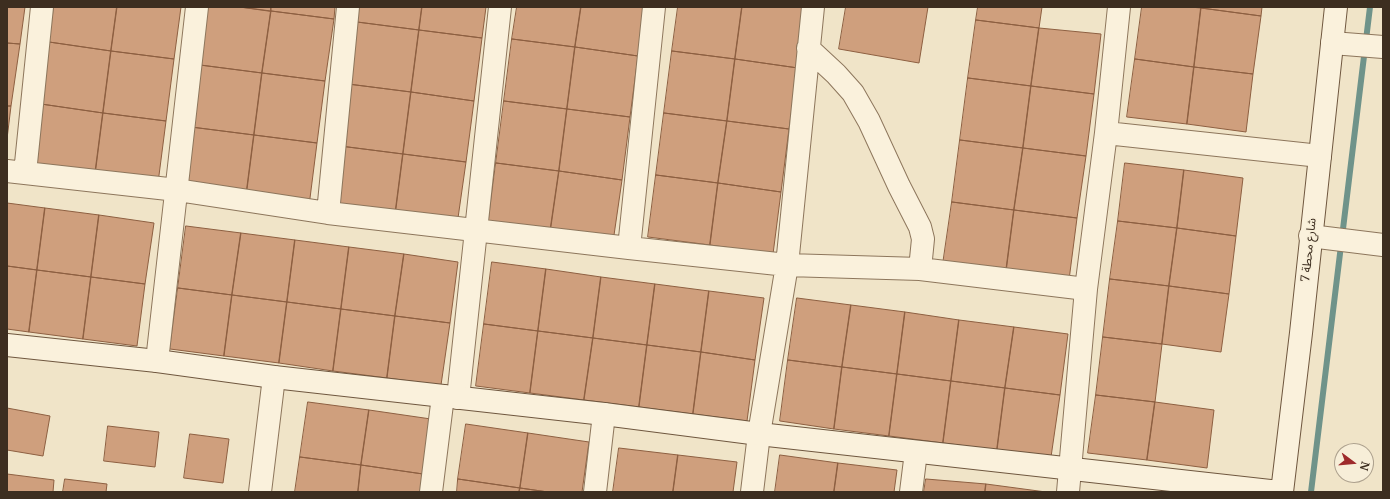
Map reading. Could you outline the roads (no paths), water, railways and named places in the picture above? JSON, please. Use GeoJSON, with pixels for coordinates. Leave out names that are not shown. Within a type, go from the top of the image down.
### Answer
{"type":"FeatureCollection","features":[{"type":"Feature","properties":{"kind":"street"},"geometry":{"type":"LineString","coordinates":[[42,7],[16,172],[177,190],[328,213],[629,248],[787,265],[920,269],[1086,289]]}},
{"type":"Feature","properties":{"kind":"street"},"geometry":{"type":"LineString","coordinates":[[157,361],[197,7]]}},
{"type":"Feature","properties":{"kind":"street"},"geometry":{"type":"LineString","coordinates":[[328,213],[348,7]]}},
{"type":"Feature","properties":{"kind":"street"},"geometry":{"type":"LineString","coordinates":[[431,492],[451,397],[475,230],[500,7]]}},
{"type":"Feature","properties":{"kind":"street"},"geometry":{"type":"LineString","coordinates":[[629,248],[654,7]]}},
{"type":"Feature","properties":{"kind":"street"},"geometry":{"type":"LineString","coordinates":[[752,492],[759,434],[787,265],[813,7]]}},
{"type":"Feature","properties":{"kind":"street"},"geometry":{"type":"LineString","coordinates":[[1068,492],[1086,289],[1106,133],[1119,7]]}},
{"type":"Feature","properties":{"kind":"street","name":"شارع محطة 7"},"geometry":{"type":"LineString","coordinates":[[1280,492],[1301,333],[1310,236],[1336,7]]}},
{"type":"Feature","properties":{"kind":"street"},"geometry":{"type":"LineString","coordinates":[[1332,43],[1383,47]]}},
{"type":"Feature","properties":{"kind":"street"},"geometry":{"type":"LineString","coordinates":[[808,48],[836,74],[853,93],[869,121],[920,227],[923,239],[920,269]]}},
{"type":"Feature","properties":{"kind":"street"},"geometry":{"type":"LineString","coordinates":[[1106,133],[1320,156]]}},
{"type":"Feature","properties":{"kind":"street"},"geometry":{"type":"LineString","coordinates":[[1310,236],[1383,245]]}},
{"type":"Feature","properties":{"kind":"street"},"geometry":{"type":"LineString","coordinates":[[7,345],[157,361],[274,377],[604,414],[759,434],[1280,492]]}},
{"type":"Feature","properties":{"kind":"street"},"geometry":{"type":"LineString","coordinates":[[260,492],[274,377]]}},
{"type":"Feature","properties":{"kind":"street"},"geometry":{"type":"LineString","coordinates":[[595,492],[604,414]]}},
{"type":"Feature","properties":{"kind":"street"},"geometry":{"type":"LineString","coordinates":[[911,492],[916,452]]}},
{"type":"Feature","properties":{"kind":"waterway"},"geometry":{"type":"LineString","coordinates":[[1311,492],[1370,7]]}}]}
